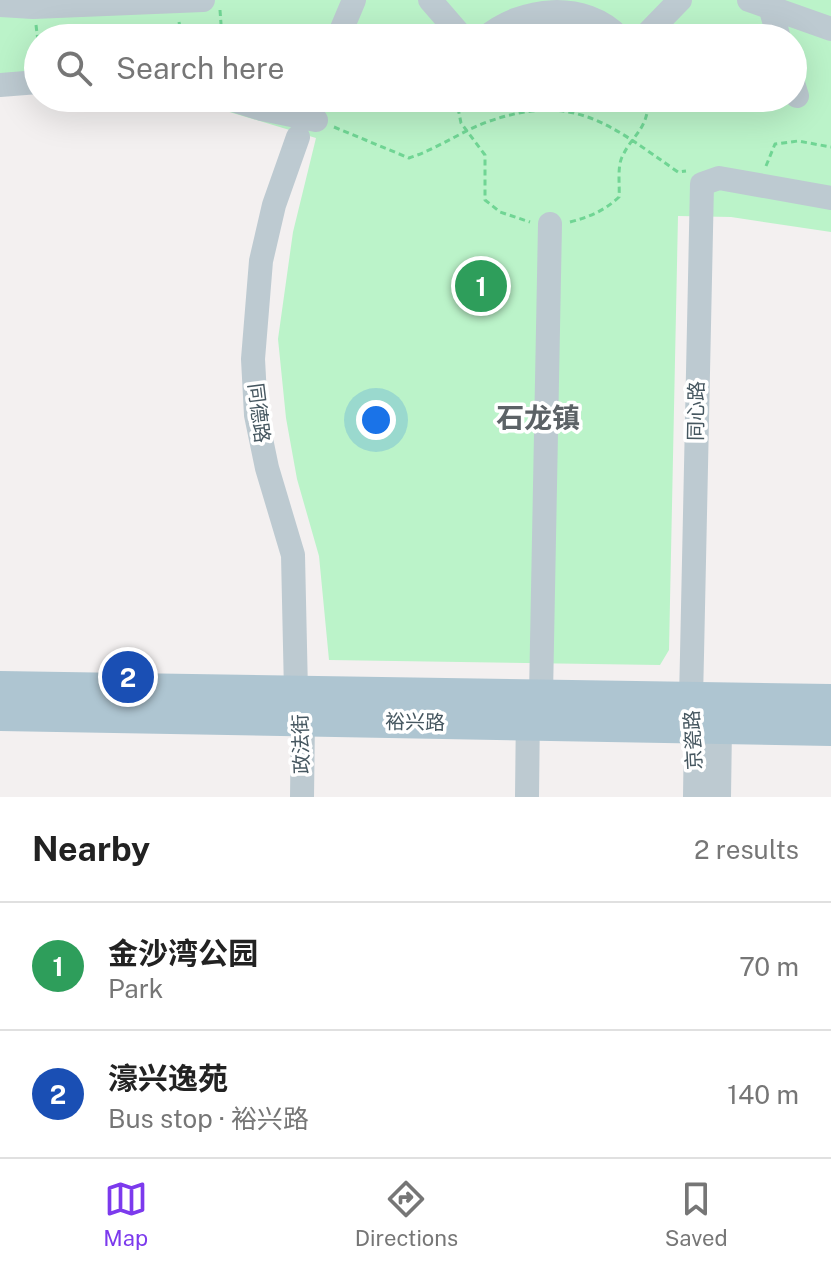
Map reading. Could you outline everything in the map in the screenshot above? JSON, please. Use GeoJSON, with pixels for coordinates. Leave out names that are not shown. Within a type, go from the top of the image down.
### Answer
{"type":"FeatureCollection","features":[{"type":"Feature","properties":{"kind":"main road","name":"裕兴路"},"geometry":{"type":"LineString","coordinates":[[0,687],[300,706]]}},
{"type":"Feature","properties":{"kind":"main road","name":"裕兴路"},"geometry":{"type":"LineString","coordinates":[[702,718],[831,700]]}},
{"type":"Feature","properties":{"kind":"main road","name":"裕兴路"},"geometry":{"type":"LineString","coordinates":[[0,715],[300,706],[532,705],[831,730]]}},
{"type":"Feature","properties":{"kind":"street"},"geometry":{"type":"LineString","coordinates":[[0,5],[33,7],[203,0]]}},
{"type":"Feature","properties":{"kind":"street"},"geometry":{"type":"LineString","coordinates":[[344,24],[354,0]]}},
{"type":"Feature","properties":{"kind":"street"},"geometry":{"type":"LineString","coordinates":[[430,0],[451,24]]}},
{"type":"Feature","properties":{"kind":"street"},"geometry":{"type":"LineString","coordinates":[[657,24],[680,0]]}},
{"type":"Feature","properties":{"kind":"street"},"geometry":{"type":"LineString","coordinates":[[760,4],[831,29]]}},
{"type":"Feature","properties":{"kind":"street"},"geometry":{"type":"LineString","coordinates":[[760,4],[771,24]]}},
{"type":"Feature","properties":{"kind":"street"},"geometry":{"type":"LineString","coordinates":[[504,24],[544,12],[570,13],[601,24]]}},
{"type":"Feature","properties":{"kind":"street"},"geometry":{"type":"LineString","coordinates":[[0,85],[24,83]]}},
{"type":"Feature","properties":{"kind":"street"},"geometry":{"type":"LineString","coordinates":[[277,112],[316,120]]}},
{"type":"Feature","properties":{"kind":"street","name":"同德路"},"geometry":{"type":"LineString","coordinates":[[298,137],[274,205],[261,261],[253,359],[256,415],[267,468],[293,555],[300,706]]}},
{"type":"Feature","properties":{"kind":"street","name":"同心路"},"geometry":{"type":"LineString","coordinates":[[702,718],[702,184],[719,178],[761,181]]}},
{"type":"Feature","properties":{"kind":"street"},"geometry":{"type":"LineString","coordinates":[[761,181],[831,198]]}},
{"type":"Feature","properties":{"kind":"street"},"geometry":{"type":"LineString","coordinates":[[527,797],[550,224]]}},
{"type":"Feature","properties":{"kind":"street","name":"政法街"},"geometry":{"type":"LineString","coordinates":[[300,706],[302,797]]}},
{"type":"Feature","properties":{"kind":"street","name":"京瓷路"},"geometry":{"type":"LineString","coordinates":[[695,797],[702,718]]}},
{"type":"Feature","properties":{"kind":"street","name":"京瓷路"},"geometry":{"type":"LineString","coordinates":[[702,718],[719,797]]}},
{"type":"Feature","properties":{"kind":"path"},"geometry":{"type":"LineString","coordinates":[[219,0],[221,24]]}},
{"type":"Feature","properties":{"kind":"path"},"geometry":{"type":"LineString","coordinates":[[458,112],[466,132],[485,155],[485,200],[500,212],[525,222],[550,224],[590,217],[608,208],[619,197],[621,159],[648,112]]}},
{"type":"Feature","properties":{"kind":"path"},"geometry":{"type":"LineString","coordinates":[[316,120],[409,158],[513,114],[532,112]]}},
{"type":"Feature","properties":{"kind":"path"},"geometry":{"type":"LineString","coordinates":[[568,112],[584,114],[619,130],[678,172],[689,171]]}},
{"type":"Feature","properties":{"kind":"path"},"geometry":{"type":"LineString","coordinates":[[761,181],[775,144],[798,141],[831,147]]}},
{"type":"Feature","properties":{"kind":"green space"},"geometry":{"type":"Polygon","coordinates":[[[0,0],[831,0],[831,232],[731,217],[678,216],[669,650],[660,665],[329,660],[319,556],[297,479],[286,418],[278,339],[293,232],[316,138],[230,112],[807,112],[807,24],[24,24],[24,93],[0,94],[0,0]]]}},
{"type":"Feature","properties":{"kind":"place","name":"金沙湾公园"},"geometry":{"type":"Point","coordinates":[481,286]}},
{"type":"Feature","properties":{"kind":"place","name":"濠兴逸苑"},"geometry":{"type":"Point","coordinates":[128,677]}},
{"type":"Feature","properties":{"kind":"district","name":"石龙镇"},"geometry":{"type":"Point","coordinates":[538,417]}}]}
